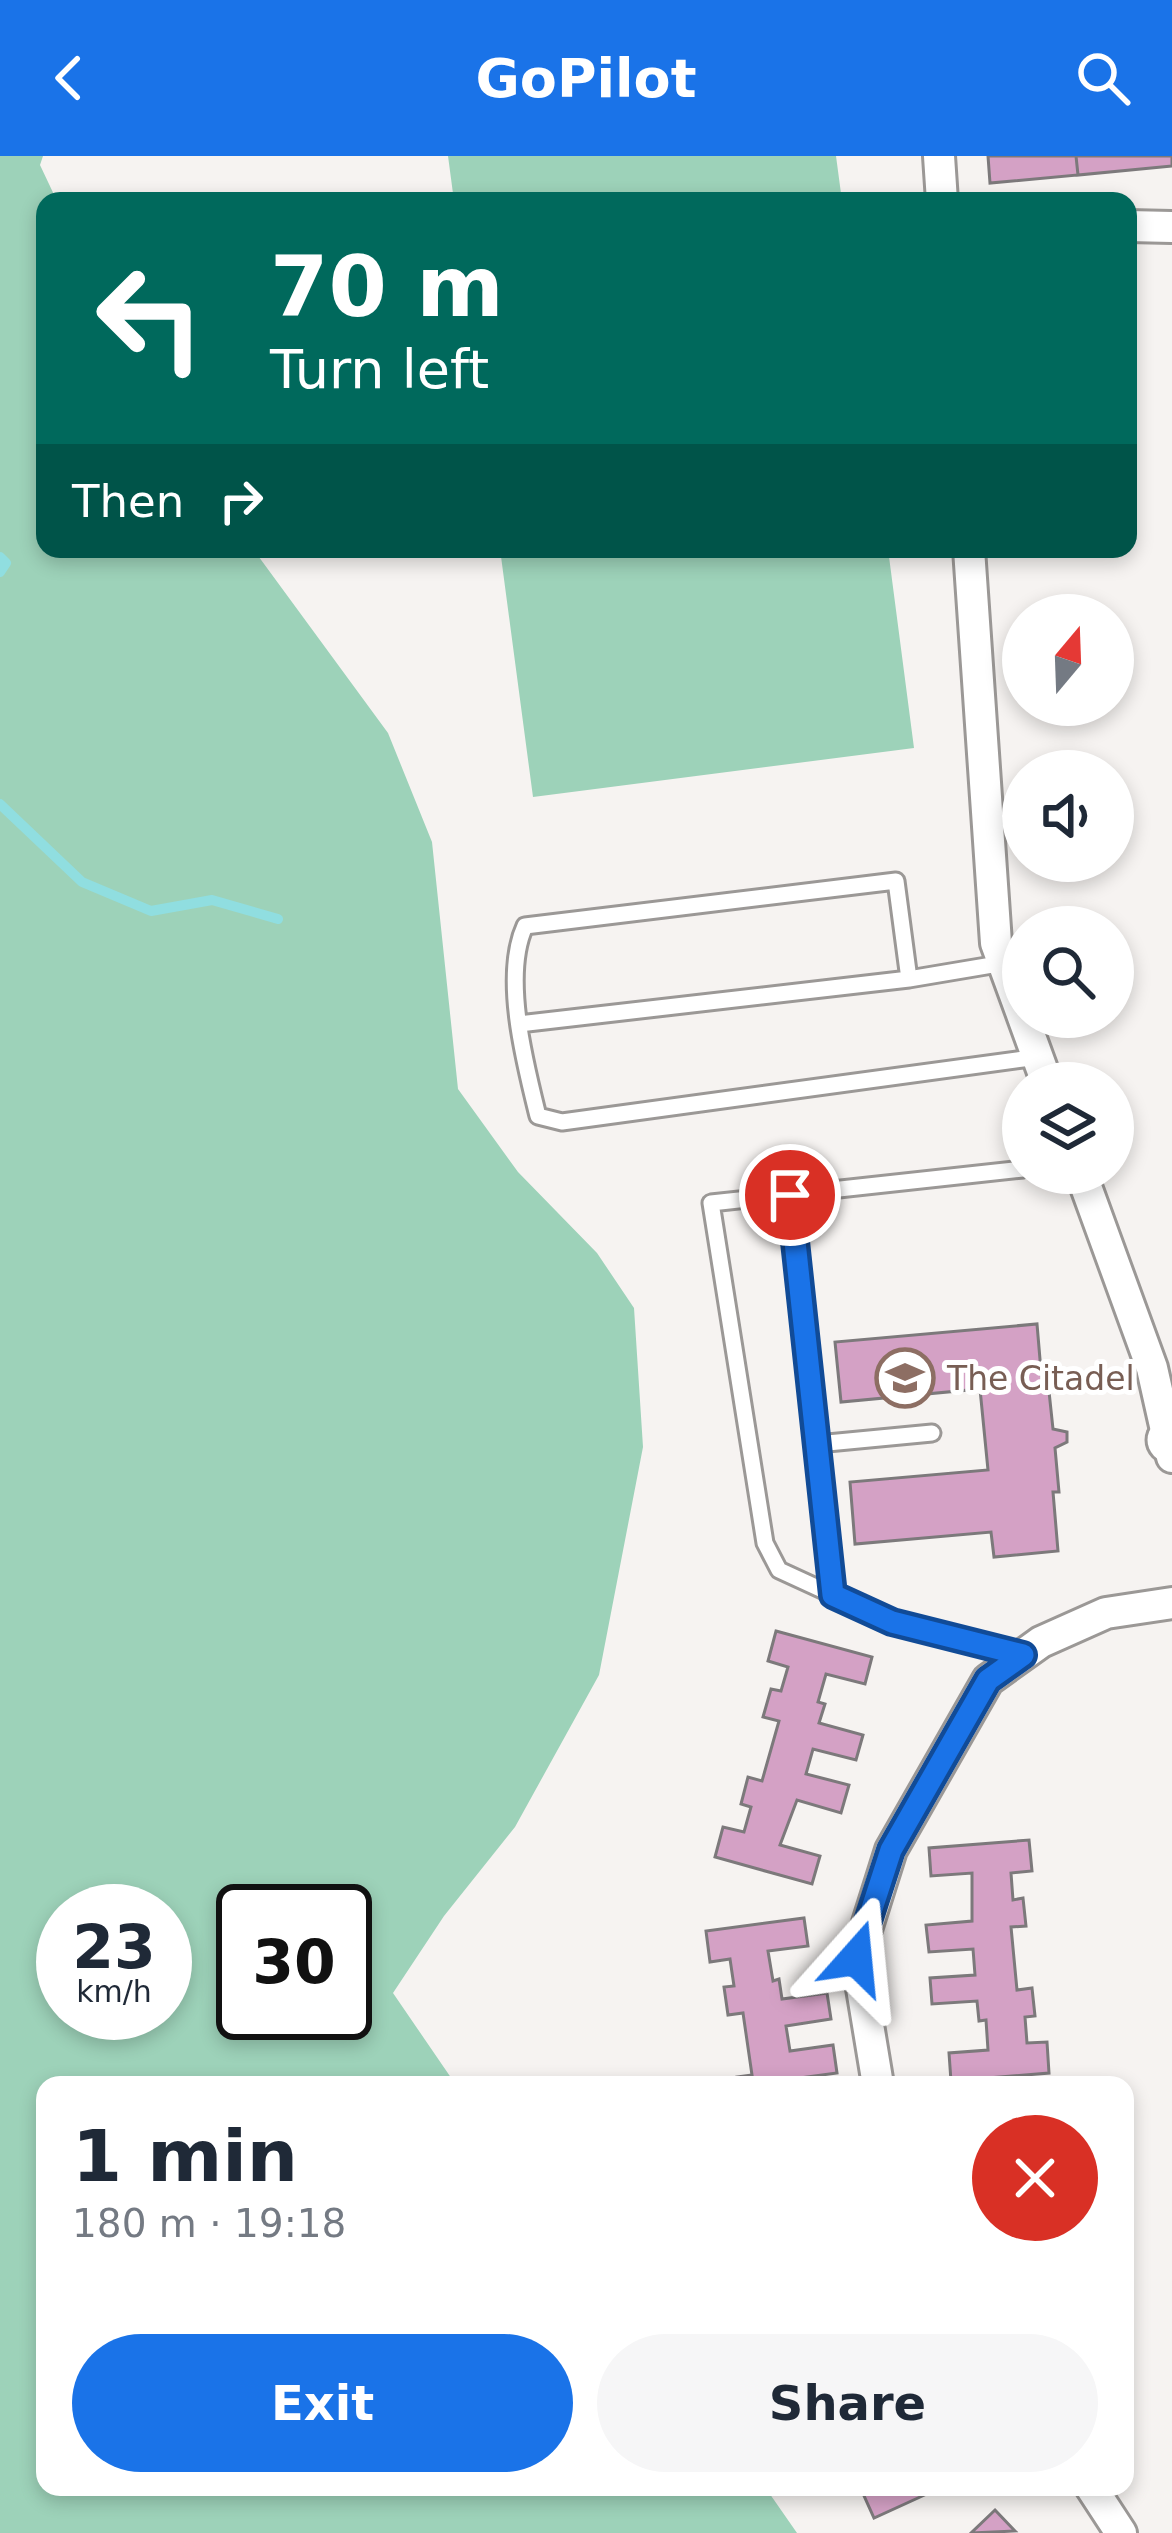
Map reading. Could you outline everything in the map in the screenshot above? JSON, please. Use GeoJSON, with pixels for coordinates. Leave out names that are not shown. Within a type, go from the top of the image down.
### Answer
{"type":"FeatureCollection","features":[{"type":"Feature","properties":{"kind":"street"},"geometry":{"type":"LineString","coordinates":[[938,156],[941,192]]}},
{"type":"Feature","properties":{"kind":"street"},"geometry":{"type":"LineString","coordinates":[[1137,226],[1172,226]]}},
{"type":"Feature","properties":{"kind":"street"},"geometry":{"type":"LineString","coordinates":[[969,558],[996,943],[1002,958]]}},
{"type":"Feature","properties":{"kind":"street"},"geometry":{"type":"LineString","coordinates":[[1089,1194],[1152,1368],[1171,1446]]}},
{"type":"Feature","properties":{"kind":"street"},"geometry":{"type":"LineString","coordinates":[[876,2076],[856,1958],[891,1850],[988,1680],[1041,1642],[1106,1613],[1172,1603]]}},
{"type":"Feature","properties":{"kind":"street"},"geometry":{"type":"LineString","coordinates":[[1097,2496],[1121,2533]]}},
{"type":"Feature","properties":{"kind":"lane"},"geometry":{"type":"LineString","coordinates":[[909,980],[896,880],[525,926],[517,944],[519,1024],[538,1116],[562,1122],[1002,1074]]}},
{"type":"Feature","properties":{"kind":"lane"},"geometry":{"type":"LineString","coordinates":[[519,1024],[909,980],[1002,963]]}},
{"type":"Feature","properties":{"kind":"lane"},"geometry":{"type":"LineString","coordinates":[[1002,1171],[711,1203],[765,1544],[779,1570],[892,1622],[1023,1655]]}},
{"type":"Feature","properties":{"kind":"lane"},"geometry":{"type":"LineString","coordinates":[[790,1195],[833,1595]]}},
{"type":"Feature","properties":{"kind":"lane"},"geometry":{"type":"LineString","coordinates":[[817,1444],[932,1433]]}},
{"type":"Feature","properties":{"kind":"green space"},"geometry":{"type":"Polygon","coordinates":[[[0,156],[43,156],[40,165],[53,192],[36,192],[36,558],[260,558],[388,733],[432,842],[458,1089],[518,1172],[597,1253],[634,1308],[643,1447],[599,1675],[515,1827],[444,1916],[393,1993],[450,2076],[36,2076],[36,2496],[771,2496],[797,2533],[0,2533],[0,156]]]}},
{"type":"Feature","properties":{"kind":"green space"},"geometry":{"type":"Polygon","coordinates":[[[448,156],[836,156],[841,192],[453,192],[448,156]]]}},
{"type":"Feature","properties":{"kind":"green space"},"geometry":{"type":"Polygon","coordinates":[[[501,558],[889,558],[914,748],[533,797],[501,558]]]}},
{"type":"Feature","properties":{"kind":"building"},"geometry":{"type":"Polygon","coordinates":[[[988,156],[1076,156],[1078,175],[990,183],[988,156]]]}},
{"type":"Feature","properties":{"kind":"building"},"geometry":{"type":"Polygon","coordinates":[[[1076,156],[1172,156],[1172,166],[1078,175],[1076,156]]]}},
{"type":"Feature","properties":{"kind":"building"},"geometry":{"type":"Polygon","coordinates":[[[1037,1324],[1042,1383],[1048,1382],[1053,1429],[1067,1432],[1067,1442],[1055,1448],[1058,1551],[994,1557],[991,1532],[855,1544],[850,1482],[988,1470],[980,1389],[841,1402],[835,1342],[1037,1324]]]}},
{"type":"Feature","properties":{"kind":"building"},"geometry":{"type":"Polygon","coordinates":[[[776,1631],[872,1657],[865,1684],[826,1674],[818,1702],[825,1704],[819,1723],[863,1735],[856,1760],[813,1749],[806,1774],[849,1785],[841,1813],[797,1800],[780,1845],[820,1856],[812,1884],[715,1857],[723,1827],[744,1832],[751,1807],[741,1804],[748,1777],[762,1781],[779,1721],[763,1717],[771,1689],[781,1691],[788,1667],[768,1661],[776,1631]]]}},
{"type":"Feature","properties":{"kind":"building"},"geometry":{"type":"Polygon","coordinates":[[[1029,1840],[1032,1871],[1011,1873],[1013,1900],[1023,1898],[1026,1926],[1011,1927],[1017,1990],[1032,1988],[1035,2016],[1025,2017],[1027,2043],[1047,2042],[1049,2073],[951,2076],[949,2053],[988,2050],[986,2020],[979,2021],[977,2001],[932,2004],[930,1978],[975,1975],[973,1949],[929,1952],[926,1925],[972,1921],[972,1873],[931,1876],[929,1848],[1029,1840]]]}},
{"type":"Feature","properties":{"kind":"building"},"geometry":{"type":"Polygon","coordinates":[[[804,1918],[808,1946],[768,1951],[773,1981],[779,1979],[782,1999],[827,1993],[831,2019],[786,2026],[790,2051],[833,2045],[837,2073],[744,2076],[752,2075],[743,2013],[728,2015],[724,1987],[734,1986],[730,1959],[710,1962],[706,1931],[804,1918]]]}},
{"type":"Feature","properties":{"kind":"building"},"geometry":{"type":"Polygon","coordinates":[[[864,2496],[922,2496],[874,2518],[864,2496]]]}},
{"type":"Feature","properties":{"kind":"building"},"geometry":{"type":"Polygon","coordinates":[[[995,2510],[1015,2531],[971,2533],[995,2510]]]}},
{"type":"Feature","properties":{"kind":"waterway"},"geometry":{"type":"LineString","coordinates":[[0,557],[6,563],[0,572]]}},
{"type":"Feature","properties":{"kind":"waterway"},"geometry":{"type":"LineString","coordinates":[[0,804],[82,882],[151,911],[212,900],[278,919]]}},
{"type":"Feature","properties":{"kind":"place","name":"The Citadel"},"geometry":{"type":"Point","coordinates":[905,1378]}},
{"type":"Feature","properties":{"kind":"route"},"geometry":{"type":"LineString","coordinates":[[790,1195],[833,1595],[892,1622],[1023,1655],[988,1680],[891,1850],[856,1958]]}}]}
